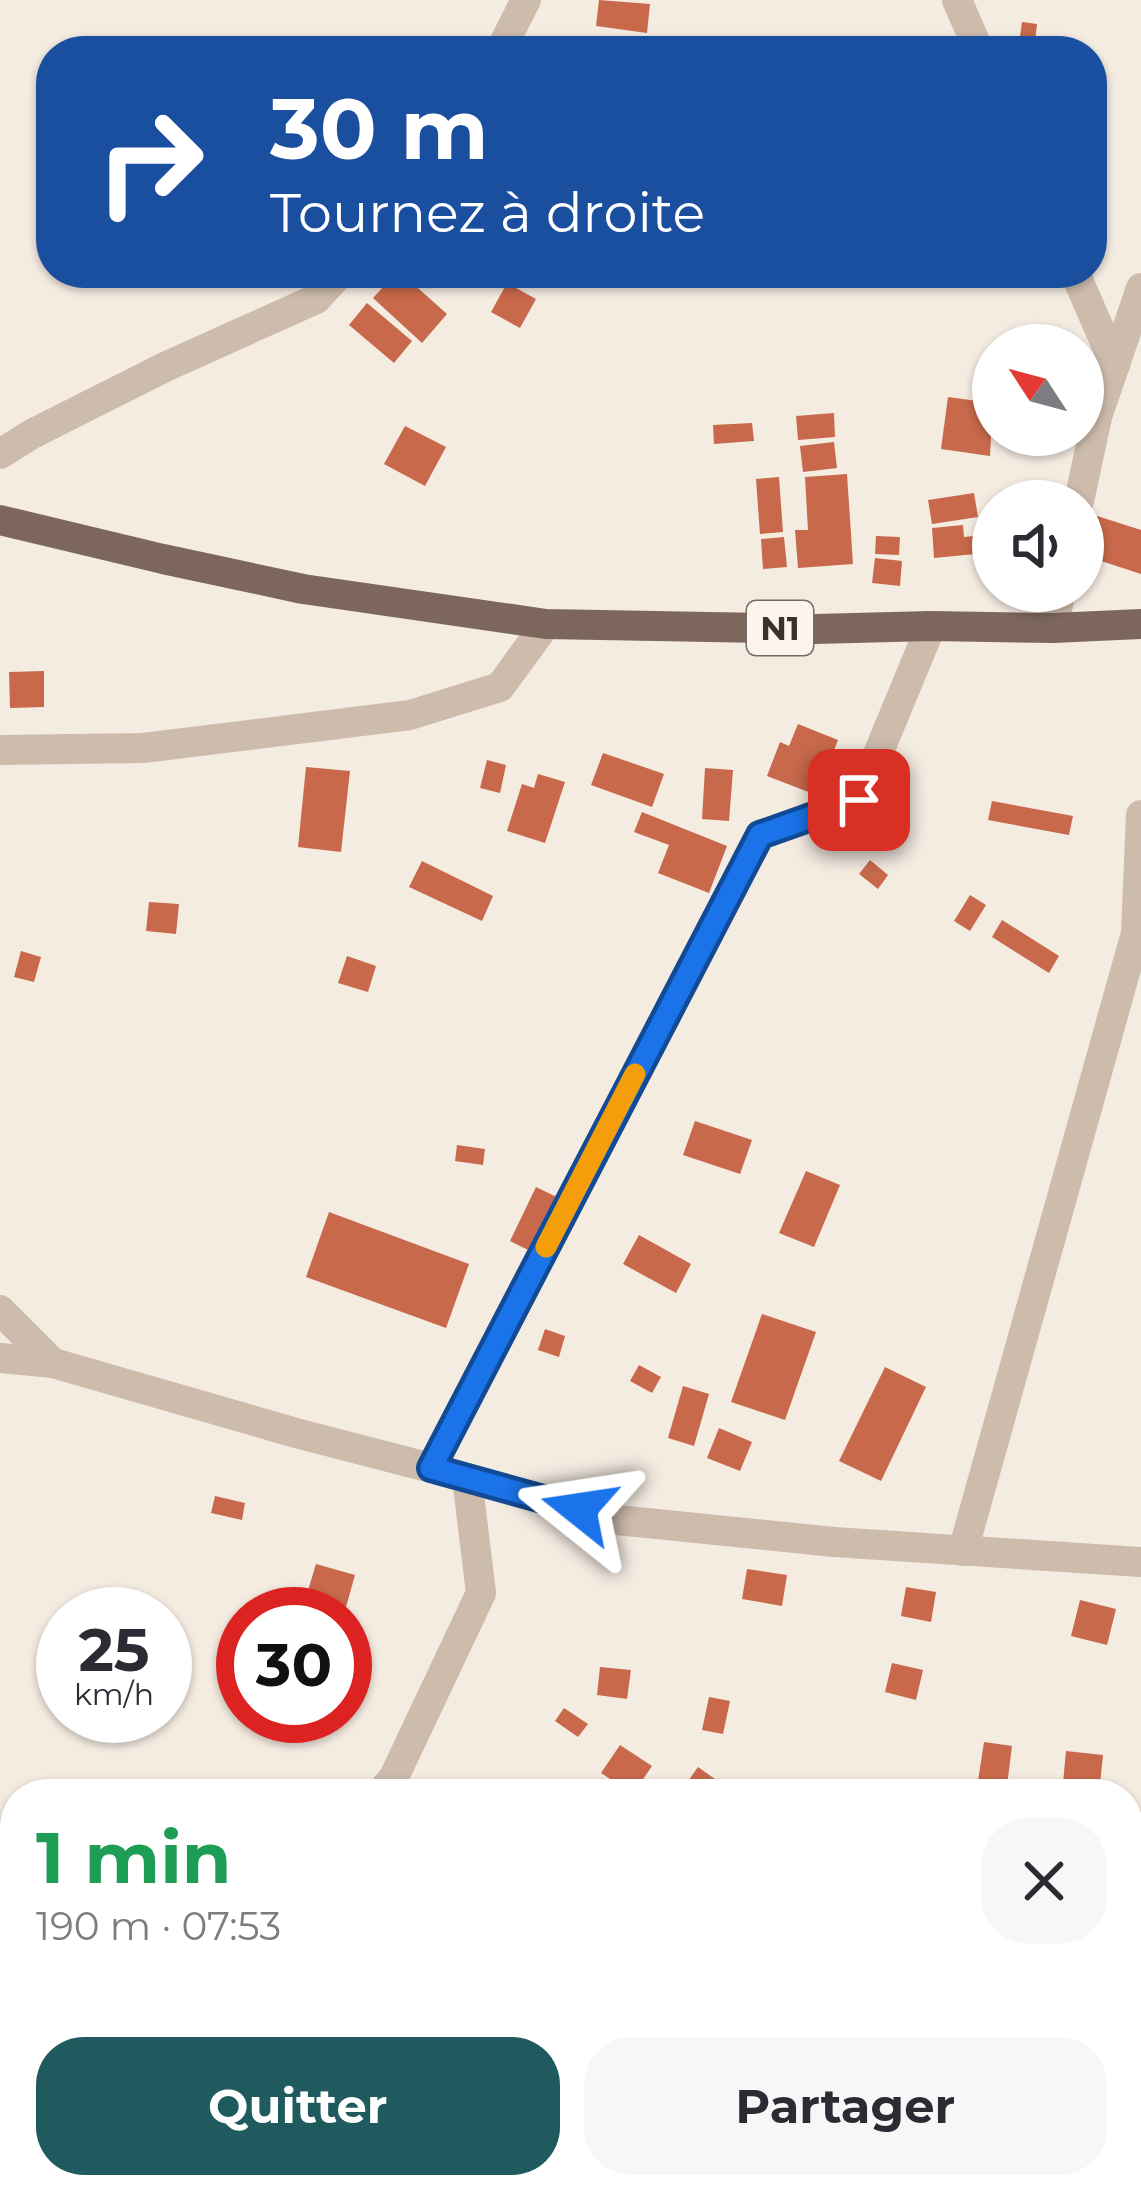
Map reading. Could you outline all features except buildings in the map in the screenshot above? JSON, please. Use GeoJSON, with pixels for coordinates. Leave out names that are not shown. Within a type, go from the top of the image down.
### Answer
{"type":"FeatureCollection","features":[{"type":"Feature","properties":{"kind":"main road","name":"N1"},"geometry":{"type":"LineString","coordinates":[[0,520],[303,589],[546,623],[815,629],[1141,623]]}},
{"type":"Feature","properties":{"kind":"street"},"geometry":{"type":"LineString","coordinates":[[508,36],[526,0]]}},
{"type":"Feature","properties":{"kind":"street"},"geometry":{"type":"LineString","coordinates":[[957,0],[973,36]]}},
{"type":"Feature","properties":{"kind":"street"},"geometry":{"type":"LineString","coordinates":[[0,454],[165,367],[316,299],[326,288]]}},
{"type":"Feature","properties":{"kind":"street"},"geometry":{"type":"LineString","coordinates":[[1081,288],[1114,365]]}},
{"type":"Feature","properties":{"kind":"street"},"geometry":{"type":"LineString","coordinates":[[1083,480],[1096,417],[1141,288]]}},
{"type":"Feature","properties":{"kind":"street"},"geometry":{"type":"LineString","coordinates":[[1053,628],[1056,612]]}},
{"type":"Feature","properties":{"kind":"street"},"geometry":{"type":"LineString","coordinates":[[0,750],[142,748],[410,715],[500,686],[546,623]]}},
{"type":"Feature","properties":{"kind":"street"},"geometry":{"type":"LineString","coordinates":[[431,1468],[760,835],[859,800],[932,626]]}},
{"type":"Feature","properties":{"kind":"street"},"geometry":{"type":"LineString","coordinates":[[963,1551],[1138,936],[1141,815]]}},
{"type":"Feature","properties":{"kind":"street"},"geometry":{"type":"LineString","coordinates":[[0,1310],[53,1363]]}},
{"type":"Feature","properties":{"kind":"street"},"geometry":{"type":"LineString","coordinates":[[0,1358],[53,1363],[617,1520],[833,1542],[1141,1562]]}},
{"type":"Feature","properties":{"kind":"street"},"geometry":{"type":"LineString","coordinates":[[392,1779],[481,1593],[467,1478]]}},
{"type":"Feature","properties":{"kind":"slow traffic"},"geometry":{"type":"LineString","coordinates":[[546,1247],[635,1074]]}},
{"type":"Feature","properties":{"kind":"route"},"geometry":{"type":"LineString","coordinates":[[579,1509],[431,1468],[760,835],[859,800]]}}]}
